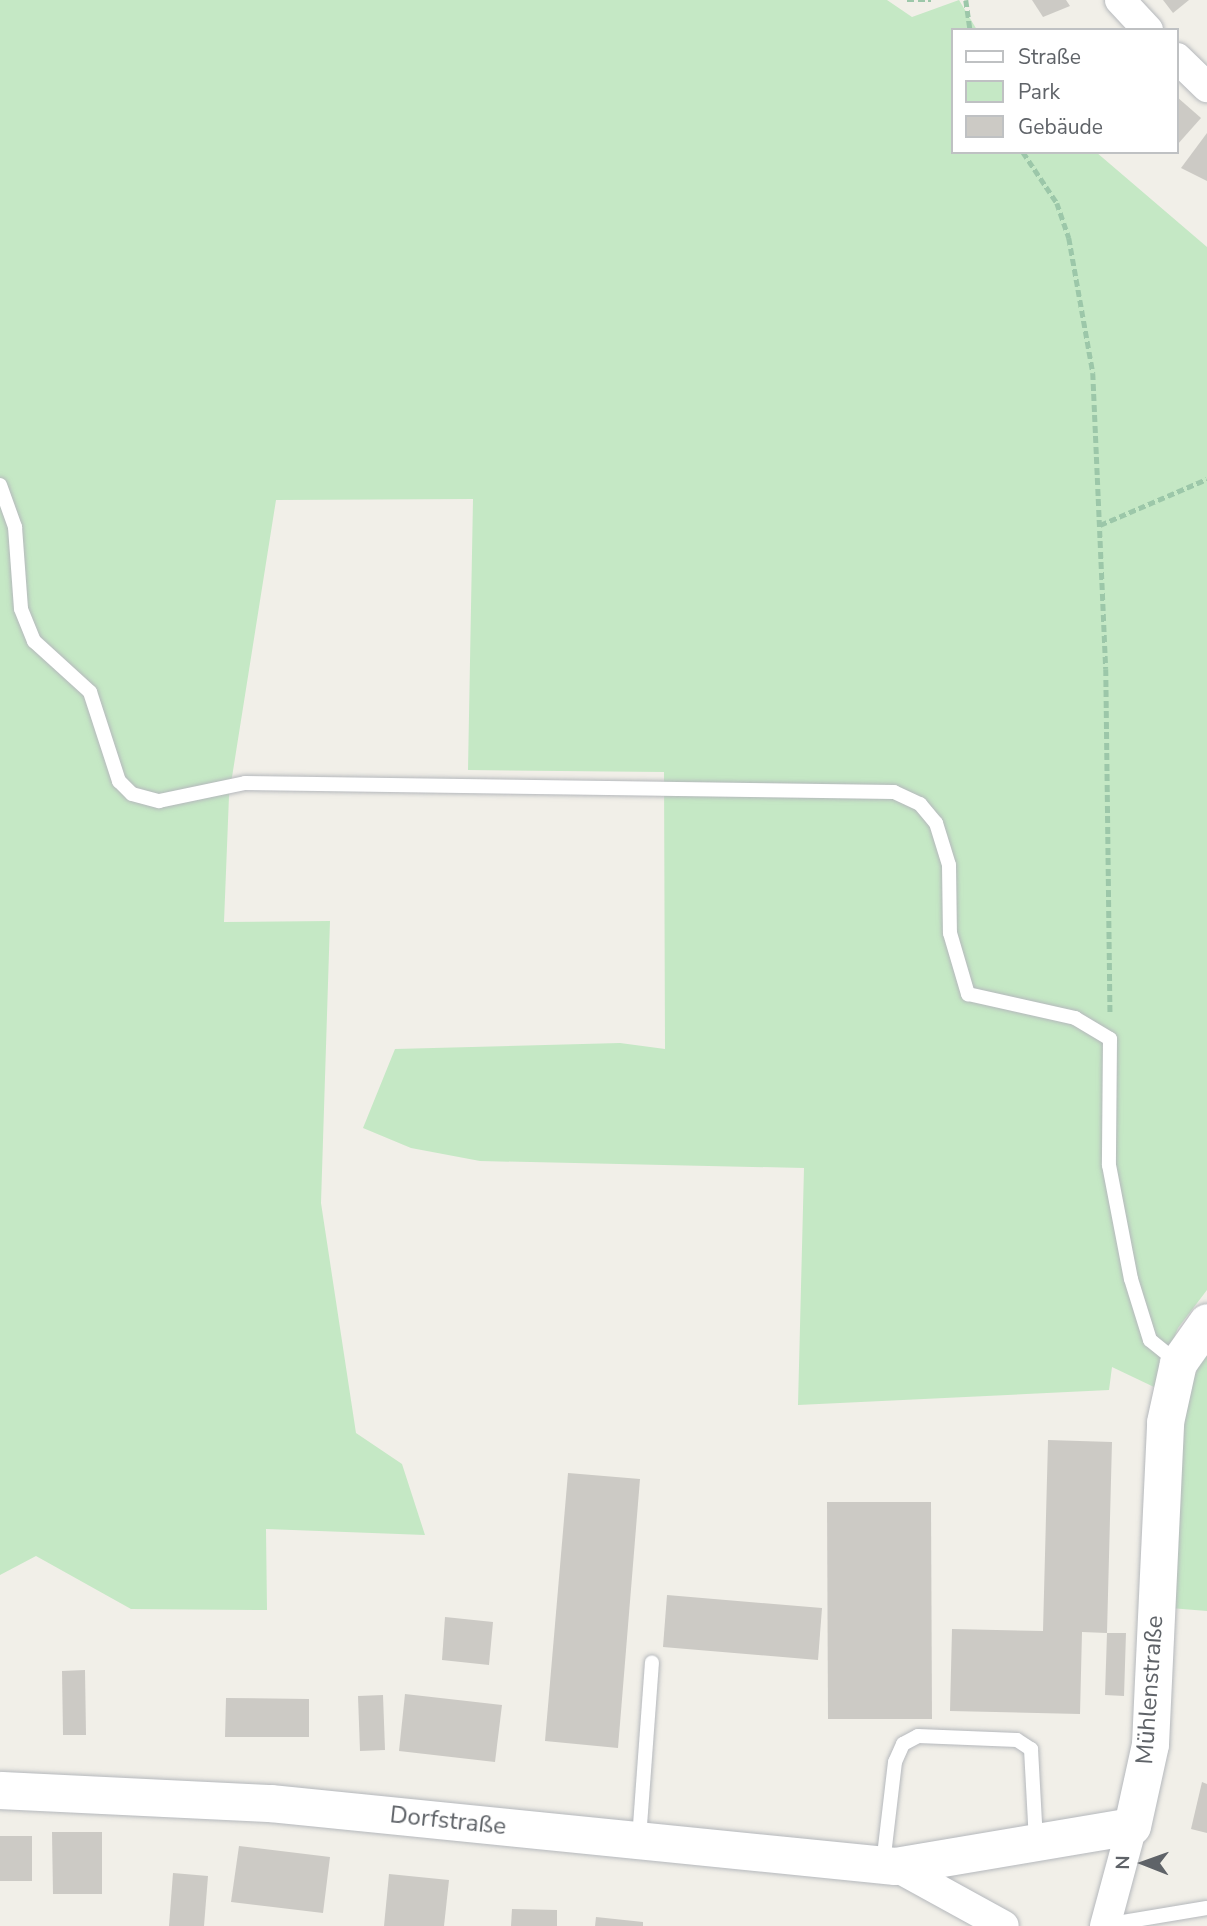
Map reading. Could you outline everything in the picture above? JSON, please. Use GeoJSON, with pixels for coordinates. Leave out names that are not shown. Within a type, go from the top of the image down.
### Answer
{"type":"FeatureCollection","features":[{"type":"Feature","properties":{"kind":"street"},"geometry":{"type":"LineString","coordinates":[[1120,0],[1146,28]]}},
{"type":"Feature","properties":{"kind":"street"},"geometry":{"type":"LineString","coordinates":[[1179,60],[1207,87]]}},
{"type":"Feature","properties":{"kind":"street","name":"Mühlenstraße"},"geometry":{"type":"LineString","coordinates":[[1132,1826],[1150,1744],[1165,1422],[1178,1363],[1207,1322]]}},
{"type":"Feature","properties":{"kind":"street","name":"Dorfstraße"},"geometry":{"type":"LineString","coordinates":[[0,1790],[270,1803],[889,1866]]}},
{"type":"Feature","properties":{"kind":"street"},"geometry":{"type":"LineString","coordinates":[[889,1866],[1132,1826],[1105,1925]]}},
{"type":"Feature","properties":{"kind":"street"},"geometry":{"type":"LineString","coordinates":[[889,1866],[1004,1926]]}},
{"type":"Feature","properties":{"kind":"lane"},"geometry":{"type":"LineString","coordinates":[[0,485],[15,527],[20,609],[34,641],[90,692],[119,781],[132,794],[159,801],[245,783],[894,792],[920,804],[936,823],[950,865],[950,933],[968,994],[1075,1018],[1110,1039],[1110,1165],[1131,1279],[1150,1340],[1178,1363]]}},
{"type":"Feature","properties":{"kind":"lane"},"geometry":{"type":"LineString","coordinates":[[639,1841],[652,1662]]}},
{"type":"Feature","properties":{"kind":"lane"},"geometry":{"type":"LineString","coordinates":[[889,1866],[895,1762],[903,1744],[918,1736],[1017,1741],[1031,1749],[1036,1842]]}},
{"type":"Feature","properties":{"kind":"lane"},"geometry":{"type":"LineString","coordinates":[[1105,1925],[1207,1908]]}},
{"type":"Feature","properties":{"kind":"path"},"geometry":{"type":"LineString","coordinates":[[907,0],[931,0]]}},
{"type":"Feature","properties":{"kind":"path"},"geometry":{"type":"LineString","coordinates":[[966,0],[970,28]]}},
{"type":"Feature","properties":{"kind":"path"},"geometry":{"type":"LineString","coordinates":[[1024,154],[1056,203],[1085,312],[1100,525],[1110,1039]]}},
{"type":"Feature","properties":{"kind":"path"},"geometry":{"type":"LineString","coordinates":[[1100,525],[1207,479]]}},
{"type":"Feature","properties":{"kind":"green space"},"geometry":{"type":"Polygon","coordinates":[[[0,0],[887,0],[912,17],[959,0],[976,28],[951,28],[951,154],[1098,154],[1207,247],[1207,1290],[1178,1328],[1154,1387],[1112,1367],[1109,1390],[798,1405],[804,1168],[480,1161],[411,1148],[363,1128],[395,1049],[620,1043],[665,1049],[664,772],[468,770],[473,499],[276,500],[229,796],[224,922],[330,921],[321,1203],[356,1433],[402,1464],[425,1535],[266,1529],[267,1610],[131,1609],[36,1556],[0,1575],[0,0]]]}},
{"type":"Feature","properties":{"kind":"green space"},"geometry":{"type":"Polygon","coordinates":[[[1207,1346],[1207,1611],[1170,1608],[1185,1399],[1207,1346]]]}},
{"type":"Feature","properties":{"kind":"building"},"geometry":{"type":"Polygon","coordinates":[[[1032,0],[1066,0],[1070,6],[1043,17],[1032,0]]]}},
{"type":"Feature","properties":{"kind":"building"},"geometry":{"type":"Polygon","coordinates":[[[1163,0],[1189,0],[1173,13],[1163,0]]]}},
{"type":"Feature","properties":{"kind":"building"},"geometry":{"type":"Polygon","coordinates":[[[1179,99],[1201,118],[1179,143],[1179,99]]]}},
{"type":"Feature","properties":{"kind":"building"},"geometry":{"type":"Polygon","coordinates":[[[1207,133],[1207,181],[1181,168],[1207,133]]]}},
{"type":"Feature","properties":{"kind":"building"},"geometry":{"type":"Polygon","coordinates":[[[1048,1440],[1112,1442],[1107,1633],[1082,1632],[1080,1714],[950,1711],[952,1629],[1043,1631],[1048,1440]]]}},
{"type":"Feature","properties":{"kind":"building"},"geometry":{"type":"Polygon","coordinates":[[[568,1473],[640,1479],[618,1748],[545,1741],[568,1473]]]}},
{"type":"Feature","properties":{"kind":"building"},"geometry":{"type":"Polygon","coordinates":[[[827,1502],[931,1502],[932,1719],[828,1719],[827,1502]]]}},
{"type":"Feature","properties":{"kind":"building"},"geometry":{"type":"Polygon","coordinates":[[[667,1595],[822,1608],[818,1660],[663,1647],[667,1595]]]}},
{"type":"Feature","properties":{"kind":"building"},"geometry":{"type":"Polygon","coordinates":[[[445,1617],[493,1622],[489,1665],[442,1660],[445,1617]]]}},
{"type":"Feature","properties":{"kind":"building"},"geometry":{"type":"Polygon","coordinates":[[[1107,1633],[1126,1633],[1124,1696],[1105,1695],[1107,1633]]]}},
{"type":"Feature","properties":{"kind":"building"},"geometry":{"type":"Polygon","coordinates":[[[85,1670],[86,1735],[63,1735],[62,1671],[85,1670]]]}},
{"type":"Feature","properties":{"kind":"building"},"geometry":{"type":"Polygon","coordinates":[[[405,1694],[502,1705],[495,1762],[399,1751],[405,1694]]]}},
{"type":"Feature","properties":{"kind":"building"},"geometry":{"type":"Polygon","coordinates":[[[383,1695],[385,1750],[360,1751],[358,1696],[383,1695]]]}},
{"type":"Feature","properties":{"kind":"building"},"geometry":{"type":"Polygon","coordinates":[[[226,1698],[309,1699],[309,1737],[225,1737],[226,1698]]]}},
{"type":"Feature","properties":{"kind":"building"},"geometry":{"type":"Polygon","coordinates":[[[1202,1782],[1207,1784],[1207,1833],[1191,1829],[1202,1782]]]}},
{"type":"Feature","properties":{"kind":"building"},"geometry":{"type":"Polygon","coordinates":[[[52,1832],[102,1832],[102,1894],[53,1894],[52,1832]]]}},
{"type":"Feature","properties":{"kind":"building"},"geometry":{"type":"Polygon","coordinates":[[[0,1836],[32,1836],[32,1881],[0,1881],[0,1836]]]}},
{"type":"Feature","properties":{"kind":"building"},"geometry":{"type":"Polygon","coordinates":[[[239,1846],[330,1857],[323,1913],[231,1902],[239,1846]]]}},
{"type":"Feature","properties":{"kind":"building"},"geometry":{"type":"Polygon","coordinates":[[[173,1873],[208,1876],[204,1926],[169,1926],[173,1873]]]}},
{"type":"Feature","properties":{"kind":"building"},"geometry":{"type":"Polygon","coordinates":[[[389,1874],[449,1880],[444,1926],[384,1926],[389,1874]]]}},
{"type":"Feature","properties":{"kind":"building"},"geometry":{"type":"Polygon","coordinates":[[[512,1909],[557,1910],[557,1926],[511,1926],[512,1909]]]}},
{"type":"Feature","properties":{"kind":"building"},"geometry":{"type":"Polygon","coordinates":[[[596,1917],[643,1922],[643,1926],[595,1926],[596,1917]]]}}]}
